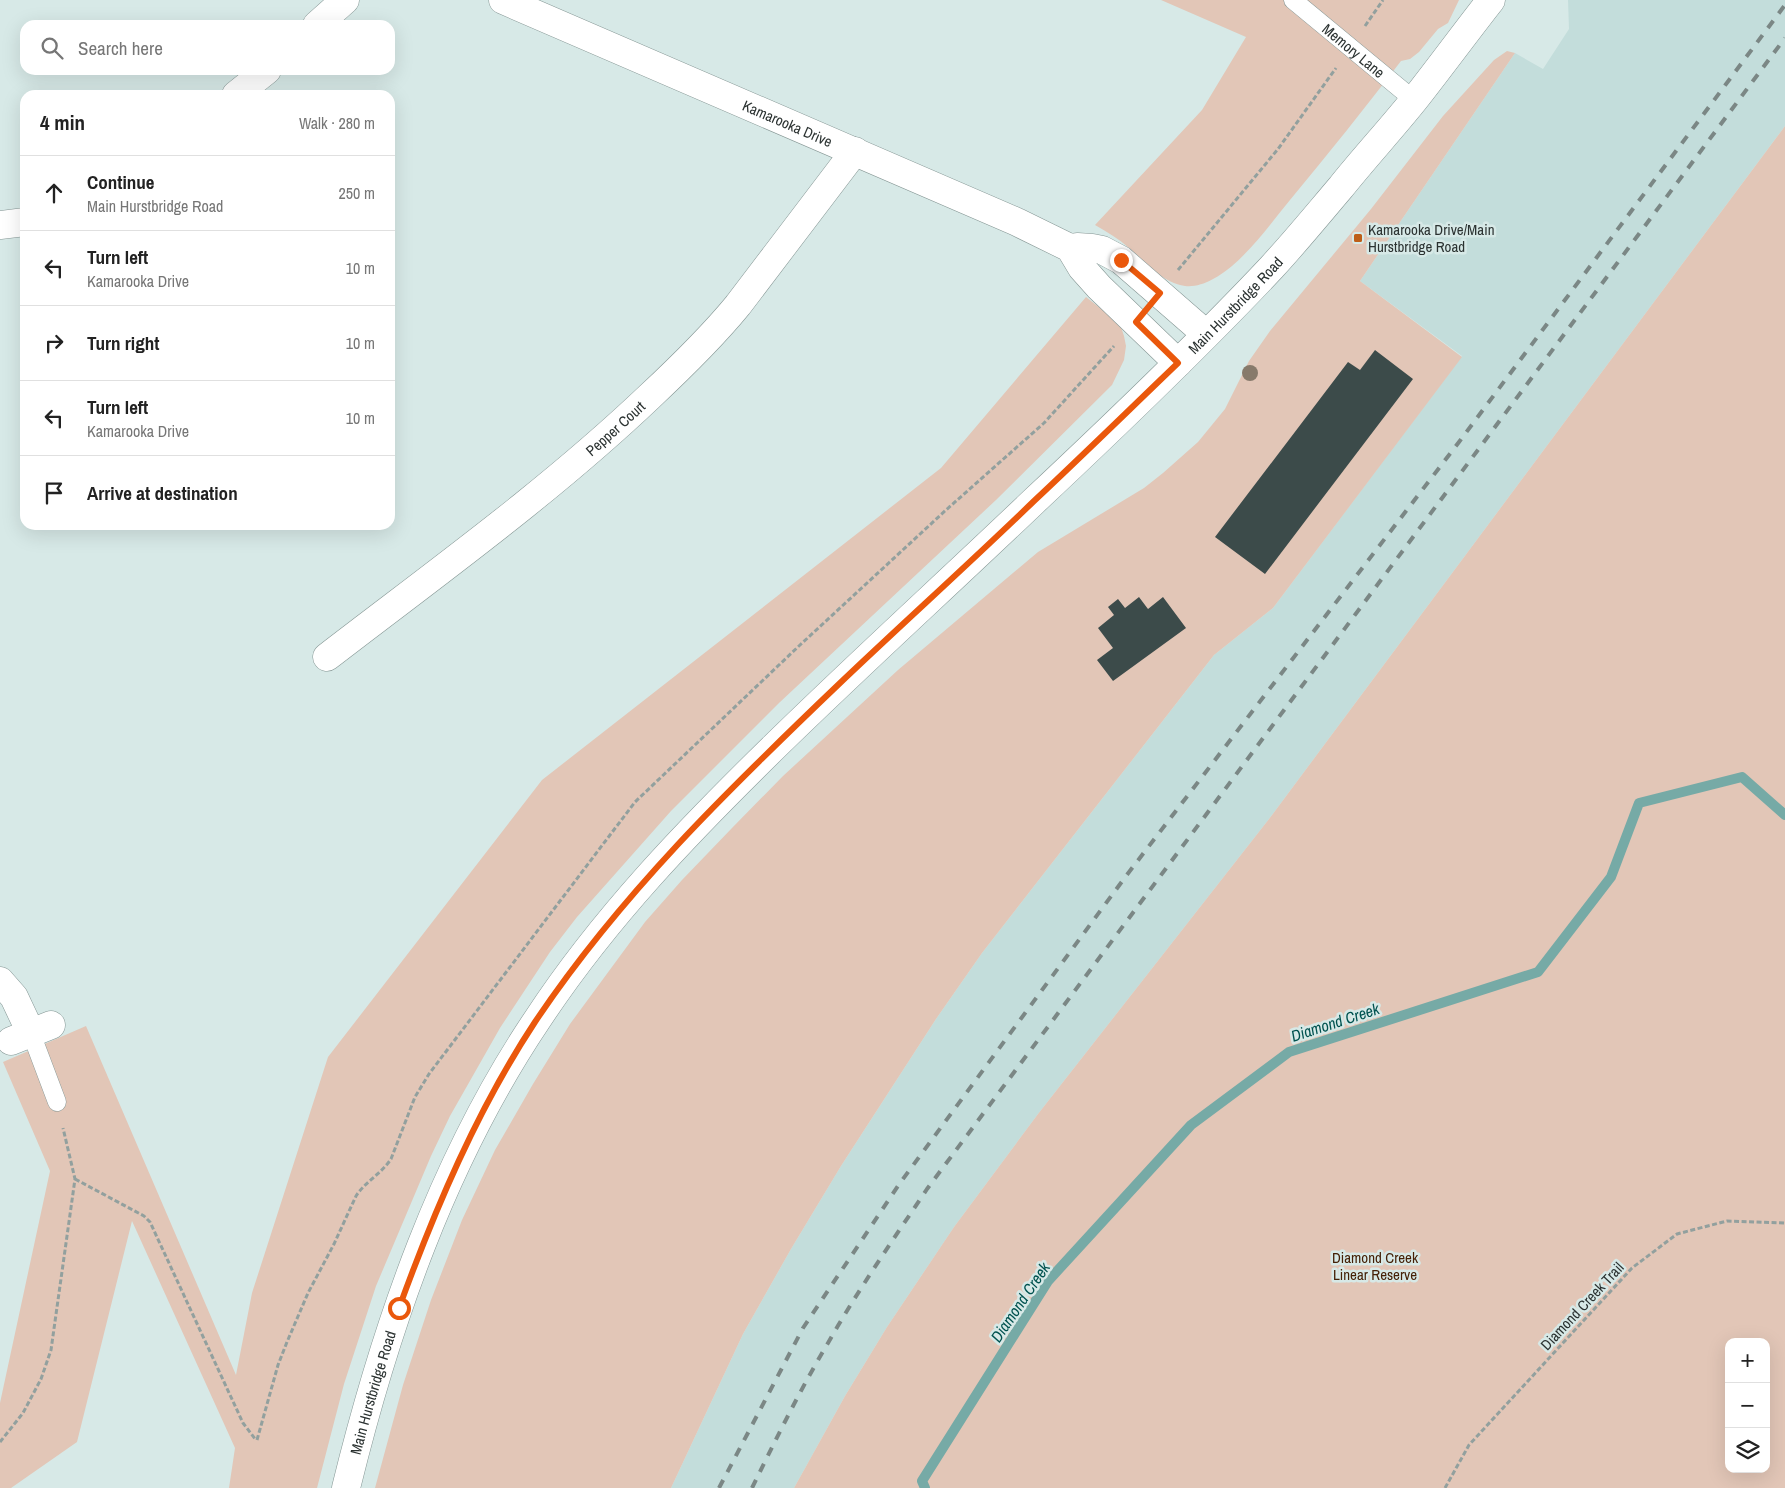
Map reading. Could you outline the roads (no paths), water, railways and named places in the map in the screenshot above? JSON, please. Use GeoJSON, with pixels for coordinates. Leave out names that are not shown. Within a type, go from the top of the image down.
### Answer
{"type":"FeatureCollection","features":[{"type":"Feature","properties":{"kind":"main road"},"geometry":{"type":"LineString","coordinates":[[323,20],[345,0]]}},
{"type":"Feature","properties":{"kind":"main road","name":"Kamarooka Drive"},"geometry":{"type":"LineString","coordinates":[[503,0],[855,151],[1017,222],[1070,248],[1092,248],[1113,255],[1206,334]]}},
{"type":"Feature","properties":{"kind":"main road","name":"Main Hurstbridge Road"},"geometry":{"type":"LineString","coordinates":[[346,1488],[366,1411],[399,1308],[424,1239],[457,1164],[493,1093],[530,1031],[589,945],[671,852],[734,786],[1178,363],[1272,266],[1414,100],[1491,0]]}},
{"type":"Feature","properties":{"kind":"main road"},"geometry":{"type":"LineString","coordinates":[[242,90],[261,75]]}},
{"type":"Feature","properties":{"kind":"main road","name":"Pepper Court"},"geometry":{"type":"LineString","coordinates":[[327,657],[560,476],[610,434],[681,367],[721,326],[738,305],[855,151]]}},
{"type":"Feature","properties":{"kind":"main road"},"geometry":{"type":"LineString","coordinates":[[0,225],[20,223]]}},
{"type":"Feature","properties":{"kind":"main road"},"geometry":{"type":"LineString","coordinates":[[1070,248],[1082,268],[1178,363]]}},
{"type":"Feature","properties":{"kind":"main road"},"geometry":{"type":"LineString","coordinates":[[0,982],[14,997],[31,1033]]}},
{"type":"Feature","properties":{"kind":"lane","name":"Memory Lane"},"geometry":{"type":"LineString","coordinates":[[1293,0],[1414,100]]}},
{"type":"Feature","properties":{"kind":"lane"},"geometry":{"type":"LineString","coordinates":[[31,1033],[57,1102]]}},
{"type":"Feature","properties":{"kind":"waterway","name":"Diamond Creek"},"geometry":{"type":"LineString","coordinates":[[925,1488],[922,1481],[1048,1281],[1191,1125],[1289,1052],[1538,972],[1611,877],[1639,803],[1742,777],[1785,815]]}},
{"type":"Feature","properties":{"kind":"railway"},"geometry":{"type":"LineString","coordinates":[[719,1488],[803,1328],[900,1183],[1126,876],[1459,442],[1785,5]]}},
{"type":"Feature","properties":{"kind":"railway"},"geometry":{"type":"LineString","coordinates":[[752,1488],[779,1433],[839,1323],[927,1189],[1785,38]]}},
{"type":"Feature","properties":{"kind":"place","name":"Kamarooka Drive/Main Hurstbridge Road"},"geometry":{"type":"Point","coordinates":[1358,238]}},
{"type":"Feature","properties":{"kind":"park label","name":"Diamond Creek Linear Reserve"},"geometry":{"type":"Point","coordinates":[1375,1266]}}]}
